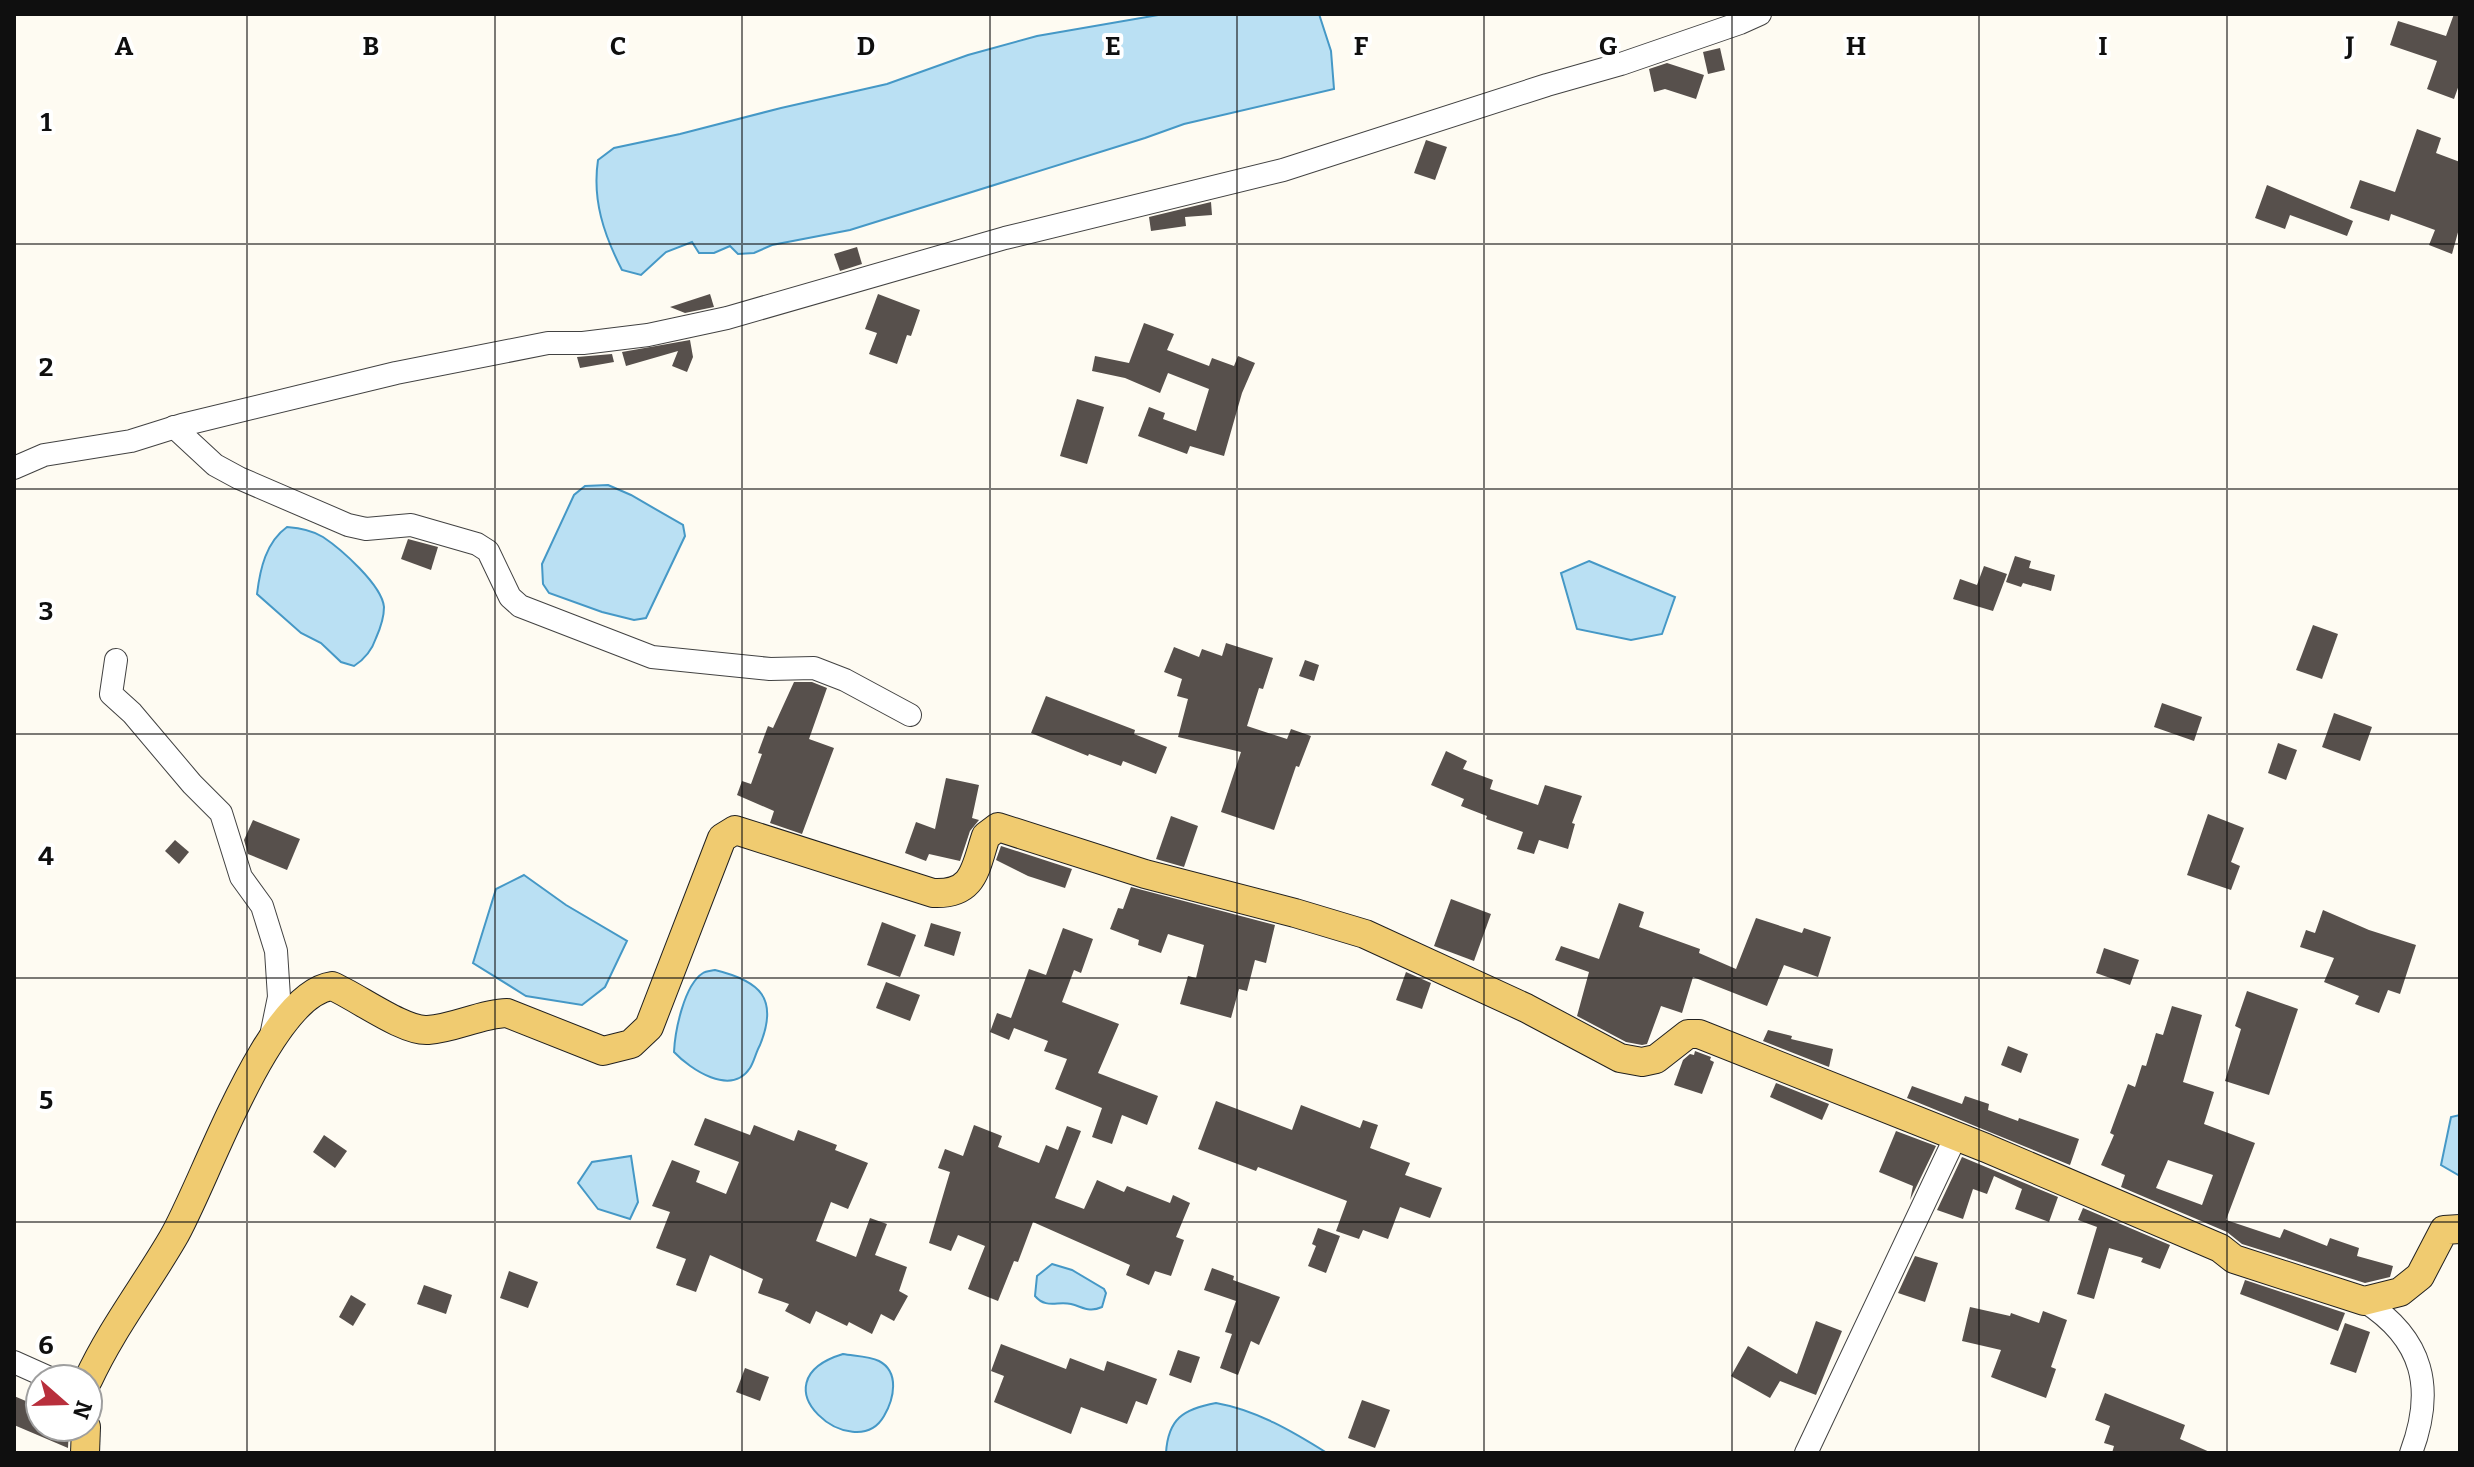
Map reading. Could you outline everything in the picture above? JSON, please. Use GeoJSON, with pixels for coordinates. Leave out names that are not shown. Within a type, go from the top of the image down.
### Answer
{"type":"FeatureCollection","features":[{"type":"Feature","properties":{"kind":"main road"},"geometry":{"type":"LineString","coordinates":[[98,1363],[138,1291],[173,1238],[271,1037],[312,993],[332,986],[398,1022],[425,1031],[491,1013],[507,1013],[603,1051],[631,1044],[649,1027],[722,838],[735,830],[933,893],[948,894],[959,890],[971,878],[977,869],[986,836],[998,827],[1145,874],[1365,934],[1526,1008],[1620,1058],[1642,1062],[1656,1059],[1688,1034],[1699,1034],[1956,1136],[2220,1248],[2234,1259],[2364,1301],[2400,1292],[2420,1276],[2444,1230],[2460,1229]]}},
{"type":"Feature","properties":{"kind":"street"},"geometry":{"type":"LineString","coordinates":[[14,468],[44,455],[131,441],[174,427],[396,373],[548,343],[583,343],[648,335],[727,318],[1005,238],[1283,170],[1621,64],[1760,14]]}},
{"type":"Feature","properties":{"kind":"street"},"geometry":{"type":"LineString","coordinates":[[174,427],[215,465],[348,525],[366,529],[411,525],[477,544],[488,551],[510,597],[520,606],[652,657],[770,669],[814,668],[845,680],[910,715]]}},
{"type":"Feature","properties":{"kind":"street"},"geometry":{"type":"LineString","coordinates":[[116,660],[111,694],[132,713],[221,813],[241,877],[262,906],[276,951],[279,997],[271,1037]]}},
{"type":"Feature","properties":{"kind":"street"},"geometry":{"type":"LineString","coordinates":[[1806,1453],[1956,1136]]}},
{"type":"Feature","properties":{"kind":"street"},"geometry":{"type":"LineString","coordinates":[[2364,1301],[2387,1317],[2420,1363],[2422,1393],[2418,1433],[2411,1453]]}},
{"type":"Feature","properties":{"kind":"water"},"geometry":{"type":"Polygon","coordinates":[[[1164,14],[1319,14],[1331,51],[1334,89],[1184,124],[850,230],[772,245],[754,253],[738,254],[730,246],[714,253],[699,253],[692,242],[666,252],[641,275],[622,270],[610,244],[598,203],[597,175],[598,160],[614,148],[887,84],[968,55],[1037,36],[1164,14]]]}},
{"type":"Feature","properties":{"kind":"water"},"geometry":{"type":"Polygon","coordinates":[[[608,485],[683,525],[685,536],[646,618],[634,620],[602,612],[549,593],[543,584],[542,564],[574,495],[585,486],[608,485]]]}},
{"type":"Feature","properties":{"kind":"water"},"geometry":{"type":"Polygon","coordinates":[[[287,527],[310,531],[331,543],[360,568],[382,598],[383,615],[374,642],[365,657],[354,666],[341,662],[321,643],[301,633],[257,594],[269,548],[287,527]]]}},
{"type":"Feature","properties":{"kind":"water"},"geometry":{"type":"Polygon","coordinates":[[[1589,561],[1675,597],[1662,634],[1631,640],[1577,629],[1561,573],[1589,561]]]}},
{"type":"Feature","properties":{"kind":"water"},"geometry":{"type":"Polygon","coordinates":[[[524,875],[566,905],[627,941],[605,987],[582,1005],[526,996],[473,963],[496,889],[524,875]]]}},
{"type":"Feature","properties":{"kind":"water"},"geometry":{"type":"Polygon","coordinates":[[[715,970],[754,986],[766,1004],[765,1029],[753,1063],[742,1076],[732,1080],[722,1080],[700,1072],[674,1052],[676,1032],[691,987],[703,973],[715,970]]]}},
{"type":"Feature","properties":{"kind":"water"},"geometry":{"type":"Polygon","coordinates":[[[2460,1115],[2460,1176],[2441,1165],[2451,1117],[2460,1115]]]}},
{"type":"Feature","properties":{"kind":"water"},"geometry":{"type":"Polygon","coordinates":[[[631,1156],[638,1202],[630,1219],[598,1209],[578,1183],[592,1162],[631,1156]]]}},
{"type":"Feature","properties":{"kind":"water"},"geometry":{"type":"Polygon","coordinates":[[[1052,1264],[1072,1270],[1104,1289],[1106,1293],[1102,1307],[1090,1309],[1039,1300],[1035,1296],[1037,1276],[1052,1264]]]}},
{"type":"Feature","properties":{"kind":"water"},"geometry":{"type":"Polygon","coordinates":[[[843,1354],[875,1359],[890,1372],[893,1386],[890,1402],[884,1416],[870,1429],[852,1432],[834,1426],[818,1415],[808,1399],[807,1383],[817,1367],[843,1354]]]}},
{"type":"Feature","properties":{"kind":"water"},"geometry":{"type":"Polygon","coordinates":[[[1216,1403],[1259,1416],[1327,1453],[1166,1453],[1170,1432],[1179,1418],[1186,1412],[1216,1403]]]}},
{"type":"Feature","properties":{"kind":"building"},"geometry":{"type":"Polygon","coordinates":[[[2454,14],[2460,14],[2460,82],[2454,99],[2427,89],[2437,61],[2390,45],[2398,21],[2446,36],[2454,14]]]}},
{"type":"Feature","properties":{"kind":"building"},"geometry":{"type":"Polygon","coordinates":[[[1720,48],[1725,70],[1708,74],[1703,52],[1720,48]]]}},
{"type":"Feature","properties":{"kind":"building"},"geometry":{"type":"Polygon","coordinates":[[[1667,63],[1704,75],[1696,99],[1665,89],[1654,92],[1649,69],[1667,63]]]}},
{"type":"Feature","properties":{"kind":"building"},"geometry":{"type":"Polygon","coordinates":[[[2417,129],[2441,138],[2436,153],[2460,162],[2460,225],[2452,254],[2429,245],[2435,230],[2391,214],[2389,221],[2350,208],[2360,180],[2395,192],[2417,129]]]}},
{"type":"Feature","properties":{"kind":"building"},"geometry":{"type":"Polygon","coordinates":[[[1426,140],[1447,147],[1435,180],[1414,173],[1426,140]]]}},
{"type":"Feature","properties":{"kind":"building"},"geometry":{"type":"Polygon","coordinates":[[[2267,185],[2353,221],[2347,236],[2290,215],[2285,229],[2255,218],[2267,185]]]}},
{"type":"Feature","properties":{"kind":"building"},"geometry":{"type":"Polygon","coordinates":[[[1211,202],[1212,215],[1185,217],[1186,226],[1151,231],[1149,217],[1211,202]]]}},
{"type":"Feature","properties":{"kind":"building"},"geometry":{"type":"Polygon","coordinates":[[[857,247],[862,264],[840,271],[834,254],[857,247]]]}},
{"type":"Feature","properties":{"kind":"building"},"geometry":{"type":"Polygon","coordinates":[[[710,294],[714,307],[685,313],[670,307],[710,294]]]}},
{"type":"Feature","properties":{"kind":"building"},"geometry":{"type":"Polygon","coordinates":[[[878,294],[920,310],[897,364],[869,354],[877,333],[865,329],[878,294]]]}},
{"type":"Feature","properties":{"kind":"building"},"geometry":{"type":"Polygon","coordinates":[[[1144,323],[1174,334],[1167,350],[1209,366],[1212,358],[1234,366],[1238,356],[1255,363],[1242,393],[1224,456],[1190,446],[1187,454],[1138,436],[1149,407],[1165,413],[1163,419],[1196,431],[1209,389],[1168,373],[1160,393],[1125,378],[1092,371],[1095,356],[1129,363],[1144,323]]]}},
{"type":"Feature","properties":{"kind":"building"},"geometry":{"type":"Polygon","coordinates":[[[690,340],[693,357],[687,372],[672,366],[678,351],[626,366],[622,352],[690,340]]]}},
{"type":"Feature","properties":{"kind":"building"},"geometry":{"type":"Polygon","coordinates":[[[612,354],[614,362],[580,368],[577,357],[612,354]]]}},
{"type":"Feature","properties":{"kind":"building"},"geometry":{"type":"Polygon","coordinates":[[[1077,399],[1104,407],[1087,464],[1060,456],[1077,399]]]}},
{"type":"Feature","properties":{"kind":"building"},"geometry":{"type":"Polygon","coordinates":[[[408,539],[438,547],[431,570],[401,559],[408,539]]]}},
{"type":"Feature","properties":{"kind":"building"},"geometry":{"type":"Polygon","coordinates":[[[2015,556],[2031,561],[2029,568],[2055,575],[2051,591],[2006,582],[2015,556]]]}},
{"type":"Feature","properties":{"kind":"building"},"geometry":{"type":"Polygon","coordinates":[[[1984,566],[2007,574],[1993,611],[1953,599],[1960,579],[1977,585],[1984,566]]]}},
{"type":"Feature","properties":{"kind":"building"},"geometry":{"type":"Polygon","coordinates":[[[2313,625],[2338,634],[2322,679],[2296,670],[2313,625]]]}},
{"type":"Feature","properties":{"kind":"building"},"geometry":{"type":"Polygon","coordinates":[[[1226,643],[1273,658],[1247,726],[1287,739],[1291,729],[1311,736],[1299,767],[1296,766],[1274,830],[1221,812],[1241,752],[1178,737],[1188,699],[1177,696],[1182,679],[1164,672],[1174,647],[1199,657],[1202,649],[1222,656],[1226,643]]]}},
{"type":"Feature","properties":{"kind":"building"},"geometry":{"type":"Polygon","coordinates":[[[1305,660],[1319,665],[1314,681],[1299,676],[1305,660]]]}},
{"type":"Feature","properties":{"kind":"building"},"geometry":{"type":"Polygon","coordinates":[[[794,682],[812,682],[827,688],[809,739],[834,748],[802,834],[770,823],[774,811],[737,795],[742,781],[751,784],[768,726],[773,728],[794,682]]]}},
{"type":"Feature","properties":{"kind":"building"},"geometry":{"type":"Polygon","coordinates":[[[1046,696],[1135,730],[1134,734],[1167,747],[1156,774],[1123,761],[1121,766],[1088,756],[1031,733],[1046,696]]]}},
{"type":"Feature","properties":{"kind":"building"},"geometry":{"type":"Polygon","coordinates":[[[2162,703],[2202,717],[2194,741],[2154,727],[2162,703]]]}},
{"type":"Feature","properties":{"kind":"building"},"geometry":{"type":"Polygon","coordinates":[[[2334,713],[2372,727],[2360,761],[2322,747],[2334,713]]]}},
{"type":"Feature","properties":{"kind":"building"},"geometry":{"type":"Polygon","coordinates":[[[2278,743],[2297,750],[2286,780],[2268,773],[2278,743]]]}},
{"type":"Feature","properties":{"kind":"building"},"geometry":{"type":"Polygon","coordinates":[[[1446,751],[1467,761],[1463,769],[1493,780],[1490,789],[1538,805],[1545,785],[1582,796],[1572,823],[1575,824],[1568,849],[1539,840],[1534,854],[1517,849],[1523,832],[1486,819],[1487,816],[1461,806],[1464,799],[1431,785],[1446,751]]]}},
{"type":"Feature","properties":{"kind":"building"},"geometry":{"type":"Polygon","coordinates":[[[946,778],[979,785],[972,818],[979,820],[970,831],[960,861],[929,854],[926,861],[905,853],[916,822],[935,829],[946,778]]]}},
{"type":"Feature","properties":{"kind":"building"},"geometry":{"type":"Polygon","coordinates":[[[2208,814],[2244,828],[2231,862],[2240,866],[2231,890],[2187,875],[2208,814]]]}},
{"type":"Feature","properties":{"kind":"building"},"geometry":{"type":"Polygon","coordinates":[[[1171,816],[1198,826],[1184,867],[1156,859],[1171,816]]]}},
{"type":"Feature","properties":{"kind":"building"},"geometry":{"type":"Polygon","coordinates":[[[253,820],[300,839],[287,870],[248,854],[244,840],[253,820]]]}},
{"type":"Feature","properties":{"kind":"building"},"geometry":{"type":"Polygon","coordinates":[[[175,840],[189,852],[179,864],[165,851],[175,840]]]}},
{"type":"Feature","properties":{"kind":"building"},"geometry":{"type":"Polygon","coordinates":[[[1001,846],[1072,869],[1065,888],[1028,876],[996,860],[1001,846]]]}},
{"type":"Feature","properties":{"kind":"building"},"geometry":{"type":"Polygon","coordinates":[[[1131,887],[1275,925],[1266,963],[1255,960],[1247,991],[1239,989],[1231,1018],[1180,1004],[1188,976],[1196,978],[1204,945],[1168,934],[1161,953],[1138,945],[1139,940],[1110,929],[1118,908],[1123,909],[1131,887]]]}},
{"type":"Feature","properties":{"kind":"building"},"geometry":{"type":"Polygon","coordinates":[[[1451,899],[1491,914],[1474,961],[1434,946],[1451,899]]]}},
{"type":"Feature","properties":{"kind":"building"},"geometry":{"type":"Polygon","coordinates":[[[1619,903],[1644,912],[1639,927],[1700,949],[1699,953],[1736,969],[1756,918],[1802,933],[1804,928],[1831,937],[1818,977],[1784,965],[1767,1006],[1693,977],[1682,1013],[1661,1006],[1647,1044],[1642,1045],[1626,1042],[1577,1016],[1589,972],[1555,960],[1561,946],[1599,959],[1619,903]]]}},
{"type":"Feature","properties":{"kind":"building"},"geometry":{"type":"Polygon","coordinates":[[[2323,910],[2369,930],[2416,945],[2400,994],[2388,990],[2379,1013],[2355,1004],[2359,996],[2324,982],[2334,958],[2300,947],[2306,930],[2315,933],[2323,910]]]}},
{"type":"Feature","properties":{"kind":"building"},"geometry":{"type":"Polygon","coordinates":[[[882,922],[916,935],[900,977],[867,965],[882,922]]]}},
{"type":"Feature","properties":{"kind":"building"},"geometry":{"type":"Polygon","coordinates":[[[931,923],[961,932],[954,956],[924,946],[931,923]]]}},
{"type":"Feature","properties":{"kind":"building"},"geometry":{"type":"Polygon","coordinates":[[[1063,928],[1093,939],[1081,973],[1074,970],[1062,1002],[1119,1024],[1098,1073],[1158,1096],[1147,1125],[1122,1115],[1112,1144],[1092,1137],[1102,1108],[1055,1089],[1067,1059],[1044,1051],[1048,1041],[1014,1028],[1009,1040],[990,1032],[997,1013],[1011,1018],[1029,969],[1046,975],[1063,928]]]}},
{"type":"Feature","properties":{"kind":"building"},"geometry":{"type":"Polygon","coordinates":[[[2104,948],[2139,960],[2130,985],[2096,973],[2104,948]]]}},
{"type":"Feature","properties":{"kind":"building"},"geometry":{"type":"Polygon","coordinates":[[[1406,972],[1431,983],[1422,1009],[1396,1000],[1406,972]]]}},
{"type":"Feature","properties":{"kind":"building"},"geometry":{"type":"Polygon","coordinates":[[[886,982],[920,995],[910,1021],[876,1008],[886,982]]]}},
{"type":"Feature","properties":{"kind":"building"},"geometry":{"type":"Polygon","coordinates":[[[2247,991],[2298,1009],[2269,1095],[2225,1081],[2241,1029],[2235,1026],[2247,991]]]}},
{"type":"Feature","properties":{"kind":"building"},"geometry":{"type":"Polygon","coordinates":[[[2172,1006],[2202,1015],[2183,1082],[2214,1092],[2204,1124],[2255,1143],[2226,1220],[2280,1238],[2284,1229],[2327,1246],[2330,1238],[2359,1248],[2357,1256],[2393,1266],[2390,1277],[2365,1283],[2242,1244],[2227,1232],[2121,1187],[2125,1175],[2101,1165],[2114,1135],[2110,1133],[2128,1084],[2135,1087],[2142,1065],[2146,1066],[2156,1033],[2163,1035],[2172,1006]],[[2168,1160],[2156,1188],[2202,1205],[2213,1175],[2168,1160]]]}},
{"type":"Feature","properties":{"kind":"building"},"geometry":{"type":"Polygon","coordinates":[[[1768,1030],[1833,1049],[1829,1067],[1763,1041],[1768,1030]]]}},
{"type":"Feature","properties":{"kind":"building"},"geometry":{"type":"Polygon","coordinates":[[[2008,1046],[2028,1054],[2021,1073],[2001,1065],[2008,1046]]]}},
{"type":"Feature","properties":{"kind":"building"},"geometry":{"type":"Polygon","coordinates":[[[1695,1051],[1711,1057],[1710,1060],[1714,1062],[1702,1094],[1674,1085],[1683,1060],[1690,1054],[1694,1055],[1695,1051]]]}},
{"type":"Feature","properties":{"kind":"building"},"geometry":{"type":"Polygon","coordinates":[[[1776,1083],[1829,1104],[1822,1120],[1770,1097],[1776,1083]]]}},
{"type":"Feature","properties":{"kind":"building"},"geometry":{"type":"Polygon","coordinates":[[[1912,1086],[1962,1104],[1965,1096],[1989,1104],[1988,1110],[2079,1139],[2070,1165],[1907,1098],[1912,1086]]]}},
{"type":"Feature","properties":{"kind":"building"},"geometry":{"type":"Polygon","coordinates":[[[1216,1101],[1292,1130],[1301,1105],[1360,1128],[1363,1120],[1378,1125],[1370,1148],[1410,1163],[1405,1175],[1442,1188],[1430,1218],[1400,1207],[1388,1239],[1363,1230],[1359,1239],[1336,1231],[1347,1201],[1258,1167],[1256,1171],[1198,1149],[1216,1101]]]}},
{"type":"Feature","properties":{"kind":"building"},"geometry":{"type":"Polygon","coordinates":[[[705,1118],[750,1135],[754,1125],[794,1141],[798,1130],[837,1145],[835,1150],[868,1163],[848,1209],[831,1202],[816,1241],[856,1257],[870,1218],[887,1224],[875,1255],[907,1267],[899,1291],[908,1296],[894,1321],[881,1314],[872,1334],[816,1311],[810,1324],[785,1311],[789,1304],[758,1293],[763,1279],[710,1255],[696,1292],[676,1285],[686,1259],[656,1248],[670,1212],[652,1206],[672,1160],[700,1171],[696,1182],[726,1194],[739,1162],[694,1145],[705,1118]]]}},
{"type":"Feature","properties":{"kind":"building"},"geometry":{"type":"Polygon","coordinates":[[[974,1125],[1002,1136],[998,1147],[1039,1163],[1046,1145],[1058,1150],[1067,1126],[1081,1131],[1055,1198],[1084,1209],[1097,1180],[1124,1192],[1127,1186],[1170,1203],[1173,1195],[1190,1203],[1176,1237],[1184,1240],[1171,1276],[1155,1271],[1149,1285],[1126,1275],[1130,1265],[1033,1222],[1018,1262],[1014,1261],[998,1301],[968,1289],[985,1246],[958,1235],[951,1251],[929,1243],[950,1172],[938,1168],[945,1149],[963,1156],[974,1125]]]}},
{"type":"Feature","properties":{"kind":"building"},"geometry":{"type":"Polygon","coordinates":[[[1896,1131],[1936,1146],[1910,1200],[1913,1186],[1879,1172],[1896,1131]]]}},
{"type":"Feature","properties":{"kind":"building"},"geometry":{"type":"Polygon","coordinates":[[[324,1135],[347,1151],[335,1168],[313,1152],[324,1135]]]}},
{"type":"Feature","properties":{"kind":"building"},"geometry":{"type":"Polygon","coordinates":[[[1962,1157],[2058,1197],[2049,1222],[2015,1209],[2022,1189],[1994,1176],[1987,1194],[1973,1189],[1963,1219],[1937,1210],[1962,1157]]]}},
{"type":"Feature","properties":{"kind":"building"},"geometry":{"type":"Polygon","coordinates":[[[2083,1208],[2170,1245],[2160,1269],[2141,1262],[2143,1258],[2109,1248],[2094,1299],[2077,1294],[2097,1227],[2078,1220],[2083,1208]]]}},
{"type":"Feature","properties":{"kind":"building"},"geometry":{"type":"Polygon","coordinates":[[[1318,1228],[1340,1236],[1326,1273],[1308,1266],[1316,1246],[1312,1244],[1318,1228]]]}},
{"type":"Feature","properties":{"kind":"building"},"geometry":{"type":"Polygon","coordinates":[[[1915,1256],[1938,1263],[1925,1302],[1898,1293],[1915,1256]]]}},
{"type":"Feature","properties":{"kind":"building"},"geometry":{"type":"Polygon","coordinates":[[[1212,1268],[1234,1276],[1233,1280],[1280,1297],[1259,1345],[1251,1341],[1238,1375],[1220,1368],[1232,1334],[1225,1332],[1236,1301],[1204,1290],[1212,1268]]]}},
{"type":"Feature","properties":{"kind":"building"},"geometry":{"type":"Polygon","coordinates":[[[509,1271],[538,1282],[528,1308],[500,1298],[509,1271]]]}},
{"type":"Feature","properties":{"kind":"building"},"geometry":{"type":"Polygon","coordinates":[[[2245,1280],[2345,1313],[2338,1331],[2240,1294],[2245,1280]]]}},
{"type":"Feature","properties":{"kind":"building"},"geometry":{"type":"Polygon","coordinates":[[[424,1285],[452,1295],[446,1314],[417,1304],[424,1285]]]}},
{"type":"Feature","properties":{"kind":"building"},"geometry":{"type":"Polygon","coordinates":[[[351,1295],[366,1304],[353,1326],[339,1317],[351,1295]]]}},
{"type":"Feature","properties":{"kind":"building"},"geometry":{"type":"Polygon","coordinates":[[[1970,1307],[2010,1316],[2011,1313],[2039,1323],[2043,1311],[2067,1320],[2051,1367],[2056,1369],[2046,1398],[1991,1377],[2001,1350],[1962,1341],[1970,1307]]]}},
{"type":"Feature","properties":{"kind":"building"},"geometry":{"type":"Polygon","coordinates":[[[1816,1321],[1842,1331],[1816,1395],[1780,1381],[1770,1398],[1731,1376],[1748,1346],[1797,1374],[1816,1321]]]}},
{"type":"Feature","properties":{"kind":"building"},"geometry":{"type":"Polygon","coordinates":[[[2345,1323],[2370,1332],[2356,1373],[2330,1364],[2345,1323]]]}},
{"type":"Feature","properties":{"kind":"building"},"geometry":{"type":"Polygon","coordinates":[[[1001,1344],[1066,1369],[1070,1358],[1104,1371],[1107,1361],[1157,1379],[1147,1405],[1136,1401],[1127,1424],[1081,1407],[1071,1434],[994,1402],[1004,1376],[991,1371],[1001,1344]]]}},
{"type":"Feature","properties":{"kind":"building"},"geometry":{"type":"Polygon","coordinates":[[[1178,1350],[1200,1357],[1191,1383],[1169,1375],[1178,1350]]]}},
{"type":"Feature","properties":{"kind":"building"},"geometry":{"type":"Polygon","coordinates":[[[745,1368],[769,1377],[760,1401],[736,1392],[745,1368]]]}},
{"type":"Feature","properties":{"kind":"building"},"geometry":{"type":"Polygon","coordinates":[[[2105,1393],[2185,1425],[2180,1439],[2212,1453],[2112,1453],[2114,1446],[2104,1443],[2110,1426],[2095,1420],[2105,1393]]]}},
{"type":"Feature","properties":{"kind":"building"},"geometry":{"type":"Polygon","coordinates":[[[14,1396],[24,1400],[24,1429],[14,1425],[14,1396]]]}},
{"type":"Feature","properties":{"kind":"building"},"geometry":{"type":"Polygon","coordinates":[[[1362,1400],[1390,1410],[1375,1448],[1348,1438],[1362,1400]]]}}]}
